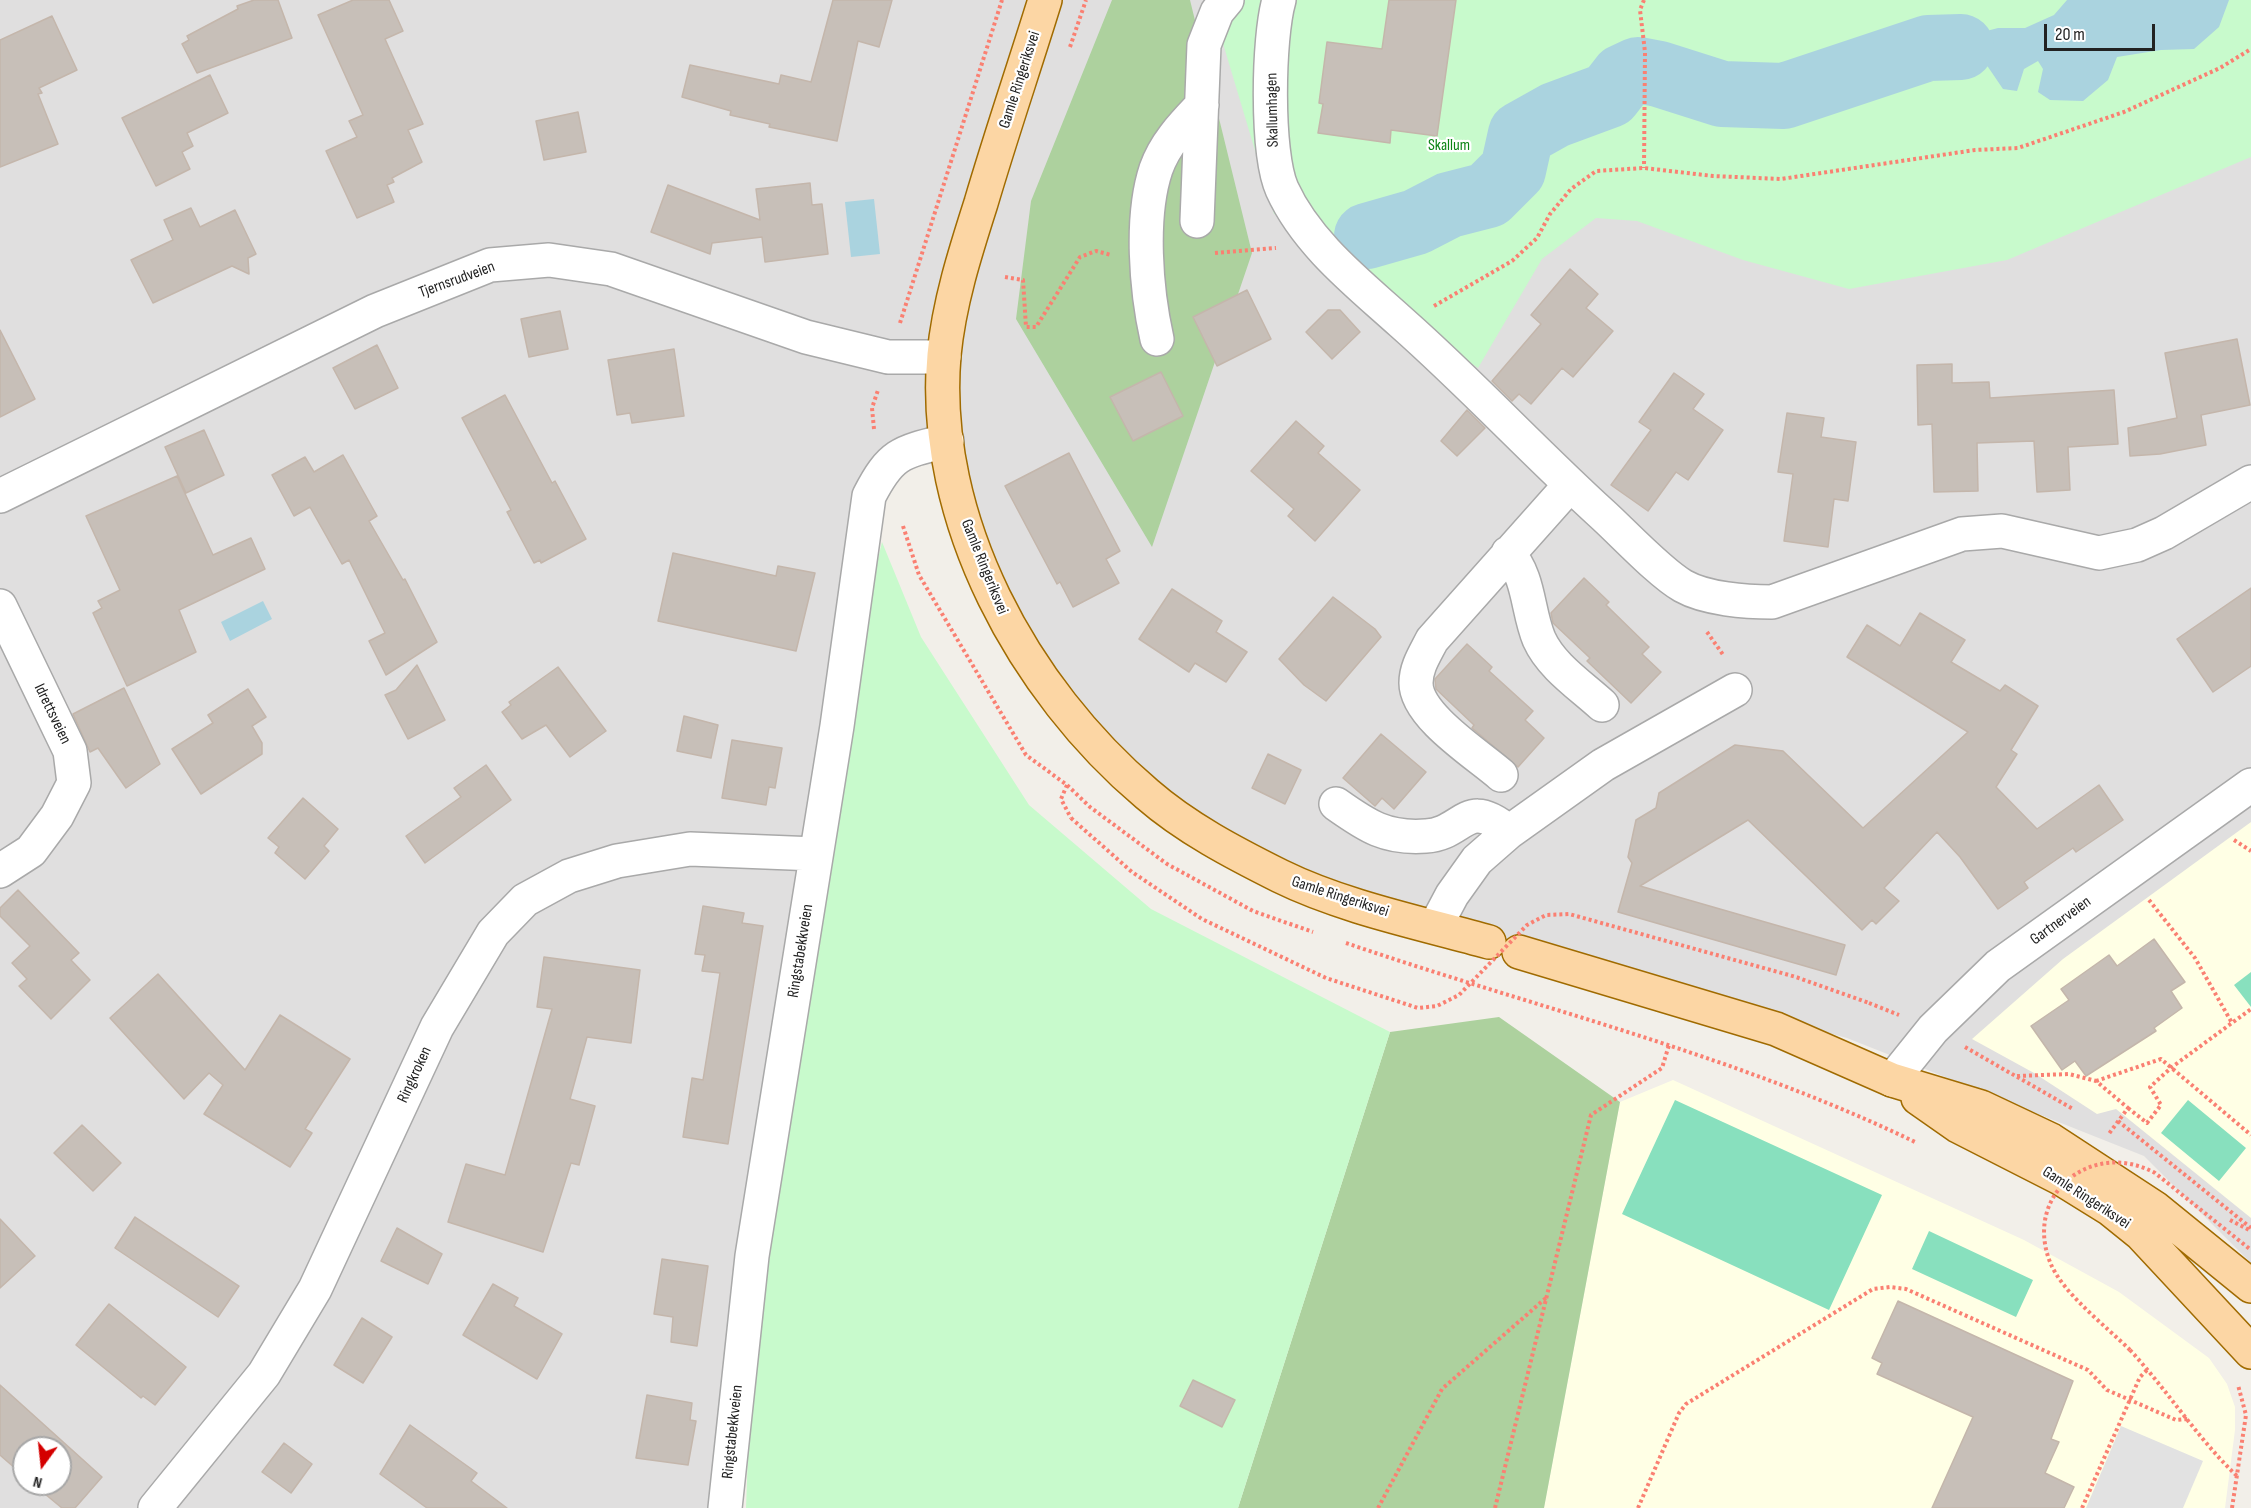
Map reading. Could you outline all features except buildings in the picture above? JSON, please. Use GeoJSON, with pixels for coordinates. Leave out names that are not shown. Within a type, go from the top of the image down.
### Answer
{"type":"FeatureCollection","features":[{"type":"Feature","properties":{"kind":"main road","name":"Gamle Ringeriksvei"},"geometry":{"type":"LineString","coordinates":[[1045,0],[959,275],[944,357],[947,441],[955,489],[986,580],[1008,625],[1066,713],[1102,754],[1149,796],[1196,830],[1284,878],[1353,903],[1776,1029],[1892,1080],[1981,1107],[2051,1140],[2155,1208],[2251,1286]]}},
{"type":"Feature","properties":{"kind":"main road","name":"Gamle Ringeriksvei"},"geometry":{"type":"LineString","coordinates":[[1892,1080],[1958,1126],[2060,1178],[2109,1209],[2141,1233],[2243,1365]]}},
{"type":"Feature","properties":{"kind":"street"},"geometry":{"type":"LineString","coordinates":[[1197,221],[1204,45],[1217,12],[1227,0]]}},
{"type":"Feature","properties":{"kind":"street","name":"Skallumhagen"},"geometry":{"type":"LineString","coordinates":[[1279,0],[1272,60],[1272,148],[1281,188],[1318,244],[1365,292],[1402,322],[1570,485],[1683,587]]}},
{"type":"Feature","properties":{"kind":"street"},"geometry":{"type":"LineString","coordinates":[[1157,339],[1150,306],[1147,266],[1148,217],[1156,169],[1174,135],[1202,105]]}},
{"type":"Feature","properties":{"kind":"street","name":"Tjernsrudveien"},"geometry":{"type":"LineString","coordinates":[[0,496],[375,311],[490,265],[549,260],[611,269],[806,337],[888,357],[944,357]]}},
{"type":"Feature","properties":{"kind":"street","name":"Ringstabekkveien"},"geometry":{"type":"LineString","coordinates":[[725,1508],[752,1256],[837,726],[869,496],[884,468],[907,450],[947,441]]}},
{"type":"Feature","properties":{"kind":"street"},"geometry":{"type":"LineString","coordinates":[[1683,587],[1738,602],[1772,602],[1962,534],[2002,531],[2099,553],[2137,545],[2164,533],[2251,482]]}},
{"type":"Feature","properties":{"kind":"street"},"geometry":{"type":"LineString","coordinates":[[1501,775],[1427,712],[1416,685],[1418,666],[1432,640],[1570,485]]}},
{"type":"Feature","properties":{"kind":"street"},"geometry":{"type":"LineString","coordinates":[[1508,553],[1522,574],[1532,621],[1550,658],[1602,705]]}},
{"type":"Feature","properties":{"kind":"street","name":"Idrettsveien"},"geometry":{"type":"LineString","coordinates":[[0,606],[70,751],[74,783],[57,816],[31,851],[0,871]]}},
{"type":"Feature","properties":{"kind":"street"},"geometry":{"type":"LineString","coordinates":[[1435,927],[1452,895],[1478,860],[1509,832],[1603,765],[1735,690]]}},
{"type":"Feature","properties":{"kind":"street","name":"Gartnerveien"},"geometry":{"type":"LineString","coordinates":[[1892,1080],[1933,1029],[1998,966],[2251,785]]}},
{"type":"Feature","properties":{"kind":"street"},"geometry":{"type":"LineString","coordinates":[[1336,804],[1372,829],[1398,836],[1428,837],[1446,830],[1463,819],[1479,816],[1493,818],[1509,832]]}},
{"type":"Feature","properties":{"kind":"street","name":"Ringkroken"},"geometry":{"type":"LineString","coordinates":[[155,1508],[202,1454],[264,1374],[315,1288],[437,1027],[493,933],[525,900],[569,876],[608,864],[690,849],[816,854]]}},
{"type":"Feature","properties":{"kind":"path"},"geometry":{"type":"LineString","coordinates":[[920,264],[1002,0]]}},
{"type":"Feature","properties":{"kind":"path"},"geometry":{"type":"LineString","coordinates":[[1644,0],[1640,10],[1645,52],[1644,168]]}},
{"type":"Feature","properties":{"kind":"path"},"geometry":{"type":"LineString","coordinates":[[1402,322],[1472,286],[1512,261],[1537,237],[1551,214],[1571,189],[1596,171],[1644,168],[1713,176],[1781,179],[1975,150],[2018,148],[2124,112],[2220,68],[2251,49]]}},
{"type":"Feature","properties":{"kind":"path"},"geometry":{"type":"LineString","coordinates":[[901,521],[919,575],[1026,755],[1067,784],[1090,807],[1167,864],[1253,911],[1317,933]]}},
{"type":"Feature","properties":{"kind":"path"},"geometry":{"type":"LineString","coordinates":[[1683,587],[1708,634],[1730,664],[1735,690]]}},
{"type":"Feature","properties":{"kind":"path"},"geometry":{"type":"LineString","coordinates":[[1067,784],[1061,799],[1071,818],[1132,872],[1202,919],[1326,978],[1418,1008],[1437,1006],[1459,995],[1527,925],[1546,915],[1569,914],[1796,977],[1869,1003]]}},
{"type":"Feature","properties":{"kind":"path"},"geometry":{"type":"LineString","coordinates":[[2126,875],[2163,916],[2195,958],[2232,1023]]}},
{"type":"Feature","properties":{"kind":"path"},"geometry":{"type":"LineString","coordinates":[[1338,940],[1669,1045],[1832,1105],[1923,1146]]}},
{"type":"Feature","properties":{"kind":"path"},"geometry":{"type":"LineString","coordinates":[[2016,1076],[2069,1074],[2096,1081],[2147,1123],[2161,1104],[2150,1087],[2172,1067],[2251,1009]]}},
{"type":"Feature","properties":{"kind":"path"},"geometry":{"type":"LineString","coordinates":[[1495,1508],[1591,1115],[1662,1068],[1669,1045]]}},
{"type":"Feature","properties":{"kind":"path"},"geometry":{"type":"LineString","coordinates":[[2096,1081],[2162,1059],[2251,1135]]}},
{"type":"Feature","properties":{"kind":"path"},"geometry":{"type":"LineString","coordinates":[[2108,1136],[2128,1108]]}},
{"type":"Feature","properties":{"kind":"path"},"geometry":{"type":"LineString","coordinates":[[2118,1121],[2251,1228]]}},
{"type":"Feature","properties":{"kind":"path"},"geometry":{"type":"LineString","coordinates":[[2238,1477],[2215,1455],[2148,1369],[2058,1277],[2050,1262],[2044,1235],[2048,1209],[2061,1186],[2072,1175],[2085,1168],[2113,1161],[2141,1166],[2155,1173],[2251,1250]]}},
{"type":"Feature","properties":{"kind":"path"},"geometry":{"type":"LineString","coordinates":[[2046,1209],[2056,1215]]}},
{"type":"Feature","properties":{"kind":"path"},"geometry":{"type":"LineString","coordinates":[[1638,1508],[1679,1413],[1686,1404],[1874,1289],[1890,1287],[1917,1294],[2088,1370],[2107,1390],[2176,1420],[2188,1419]]}},
{"type":"Feature","properties":{"kind":"path"},"geometry":{"type":"LineString","coordinates":[[1378,1508],[1442,1389],[1547,1297]]}},
{"type":"Feature","properties":{"kind":"path"},"geometry":{"type":"LineString","coordinates":[[2232,1508],[2246,1415],[2243,1365]]}},
{"type":"Feature","properties":{"kind":"path"},"geometry":{"type":"LineString","coordinates":[[2082,1508],[2129,1400],[2140,1377],[2148,1369]]}},
{"type":"Feature","properties":{"kind":"shaded area"},"geometry":{"type":"Polygon","coordinates":[[[0,0],[2251,0],[2251,1263],[2144,1156],[1847,1038],[1435,927],[1196,830],[1031,664],[947,441],[884,468],[724,1508],[0,1508],[0,0]]]}},
{"type":"Feature","properties":{"kind":"shaded area"},"geometry":{"type":"Polygon","coordinates":[[[2251,822],[2251,1218],[2116,1109],[2097,1114],[2034,1073],[1972,1039],[2063,959],[2251,822]]]}},
{"type":"Feature","properties":{"kind":"shaded area"},"geometry":{"type":"Polygon","coordinates":[[[1673,1080],[2024,1240],[2119,1292],[2209,1358],[2227,1384],[2235,1407],[2235,1430],[2225,1508],[1544,1508],[1620,1102],[1673,1080]]]}},
{"type":"Feature","properties":{"kind":"shaded area"},"geometry":{"type":"Polygon","coordinates":[[[2121,1426],[2203,1461],[2183,1508],[2086,1508],[2121,1426]]]}},
{"type":"Feature","properties":{"kind":"green space"},"geometry":{"type":"Polygon","coordinates":[[[1112,0],[1190,0],[1252,253],[1152,547],[1016,319],[1031,201],[1112,0]]]}},
{"type":"Feature","properties":{"kind":"green space","name":"Skallum"},"geometry":{"type":"Polygon","coordinates":[[[1210,0],[2251,0],[2251,157],[2007,260],[1849,289],[1743,260],[1637,221],[1596,218],[1542,259],[1478,368],[1446,346],[1332,238],[1274,214],[1210,0]]]}},
{"type":"Feature","properties":{"kind":"green space"},"geometry":{"type":"Polygon","coordinates":[[[882,542],[921,637],[1029,805],[1151,909],[1390,1032],[1238,1508],[746,1508],[755,1257],[815,829],[882,542]]]}},
{"type":"Feature","properties":{"kind":"green space"},"geometry":{"type":"Polygon","coordinates":[[[2251,972],[2251,1007],[2234,985],[2251,972]]]}},
{"type":"Feature","properties":{"kind":"green space"},"geometry":{"type":"Polygon","coordinates":[[[1499,1017],[1620,1102],[1544,1508],[1238,1508],[1390,1032],[1499,1017]]]}},
{"type":"Feature","properties":{"kind":"green space"},"geometry":{"type":"Polygon","coordinates":[[[1675,1100],[1882,1195],[1829,1310],[1622,1214],[1675,1100]]]}},
{"type":"Feature","properties":{"kind":"green space"},"geometry":{"type":"Polygon","coordinates":[[[2188,1100],[2246,1148],[2219,1181],[2161,1133],[2188,1100]]]}},
{"type":"Feature","properties":{"kind":"green space"},"geometry":{"type":"Polygon","coordinates":[[[1929,1231],[2033,1280],[2016,1317],[1912,1269],[1929,1231]]]}},
{"type":"Feature","properties":{"kind":"water"},"geometry":{"type":"Polygon","coordinates":[[[2067,0],[2229,0],[2219,27],[2194,49],[2161,50],[2117,57],[2108,80],[2083,101],[2050,100],[2038,92],[2043,69],[2038,61],[2024,69],[2017,91],[2003,89],[1986,64],[1963,54],[1960,38],[1998,28],[2025,28],[2054,15],[2067,0]]]}},
{"type":"Feature","properties":{"kind":"water"},"geometry":{"type":"Polygon","coordinates":[[[874,199],[880,254],[851,257],[845,202],[874,199]]]}},
{"type":"Feature","properties":{"kind":"water"},"geometry":{"type":"Polygon","coordinates":[[[263,601],[272,619],[230,641],[221,622],[263,601]]]}},
{"type":"Feature","properties":{"kind":"waterway"},"geometry":{"type":"LineString","coordinates":[[1367,236],[1416,222],[1449,205],[1488,195],[1513,170],[1521,134],[1555,115],[1609,95],[1623,77],[1638,70],[1659,74],[1722,94],[1784,96],[1928,48],[1961,47]]}}]}
